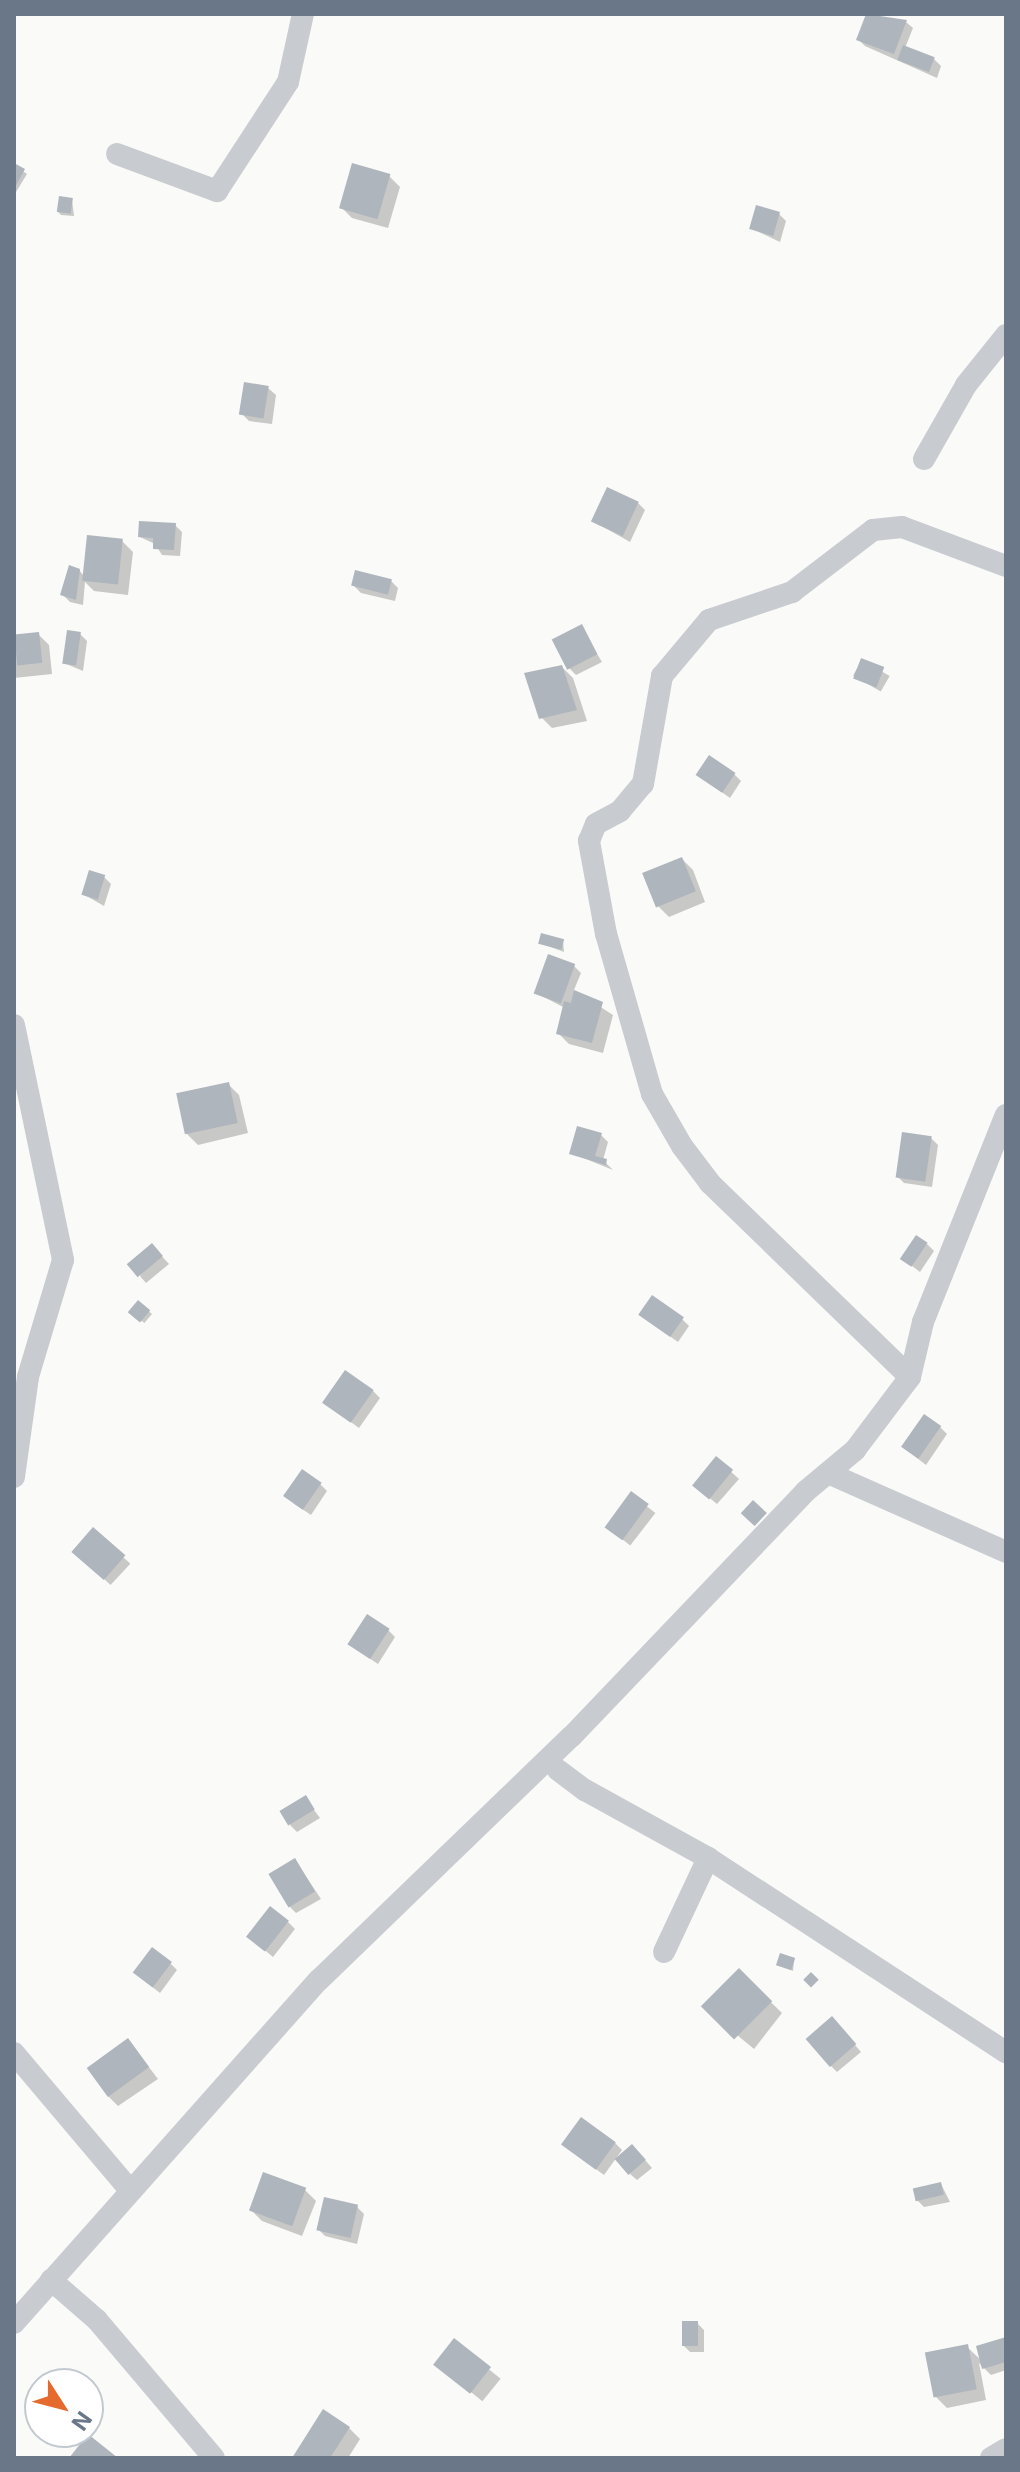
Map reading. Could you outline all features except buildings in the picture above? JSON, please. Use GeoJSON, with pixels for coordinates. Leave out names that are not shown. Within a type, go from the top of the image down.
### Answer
{"type":"FeatureCollection","features":[{"type":"Feature","properties":{"kind":"street"},"geometry":{"type":"LineString","coordinates":[[117,154],[217,191],[288,82],[303,14]]}},
{"type":"Feature","properties":{"kind":"street"},"geometry":{"type":"LineString","coordinates":[[924,459],[966,385],[1006,335]]}},
{"type":"Feature","properties":{"kind":"street"},"geometry":{"type":"LineString","coordinates":[[910,1377],[710,1183],[682,1146],[652,1094],[606,934],[589,841],[596,824],[620,811],[643,784],[662,676],[709,620],[792,592],[873,530],[902,527],[1006,566]]}},
{"type":"Feature","properties":{"kind":"street"},"geometry":{"type":"LineString","coordinates":[[14,1025],[63,1260],[28,1377],[14,1477]]}},
{"type":"Feature","properties":{"kind":"street"},"geometry":{"type":"LineString","coordinates":[[14,2323],[129,2189],[319,1980],[520,1782],[572,1736],[828,1473],[855,1450],[910,1377],[923,1322],[1006,1115]]}},
{"type":"Feature","properties":{"kind":"street"},"geometry":{"type":"LineString","coordinates":[[828,1473],[1006,1552]]}},
{"type":"Feature","properties":{"kind":"street"},"geometry":{"type":"LineString","coordinates":[[558,1770],[572,1736]]}},
{"type":"Feature","properties":{"kind":"street"},"geometry":{"type":"LineString","coordinates":[[520,1782],[558,1770]]}},
{"type":"Feature","properties":{"kind":"street"},"geometry":{"type":"LineString","coordinates":[[558,1770],[585,1790],[708,1858],[1006,2052]]}},
{"type":"Feature","properties":{"kind":"street"},"geometry":{"type":"LineString","coordinates":[[664,1952],[708,1858]]}},
{"type":"Feature","properties":{"kind":"street"},"geometry":{"type":"LineString","coordinates":[[14,2053],[129,2189]]}},
{"type":"Feature","properties":{"kind":"street"},"geometry":{"type":"LineString","coordinates":[[51,2280],[97,2320],[214,2458]]}},
{"type":"Feature","properties":{"kind":"street"},"geometry":{"type":"LineString","coordinates":[[991,2458],[1006,2449]]}}]}
